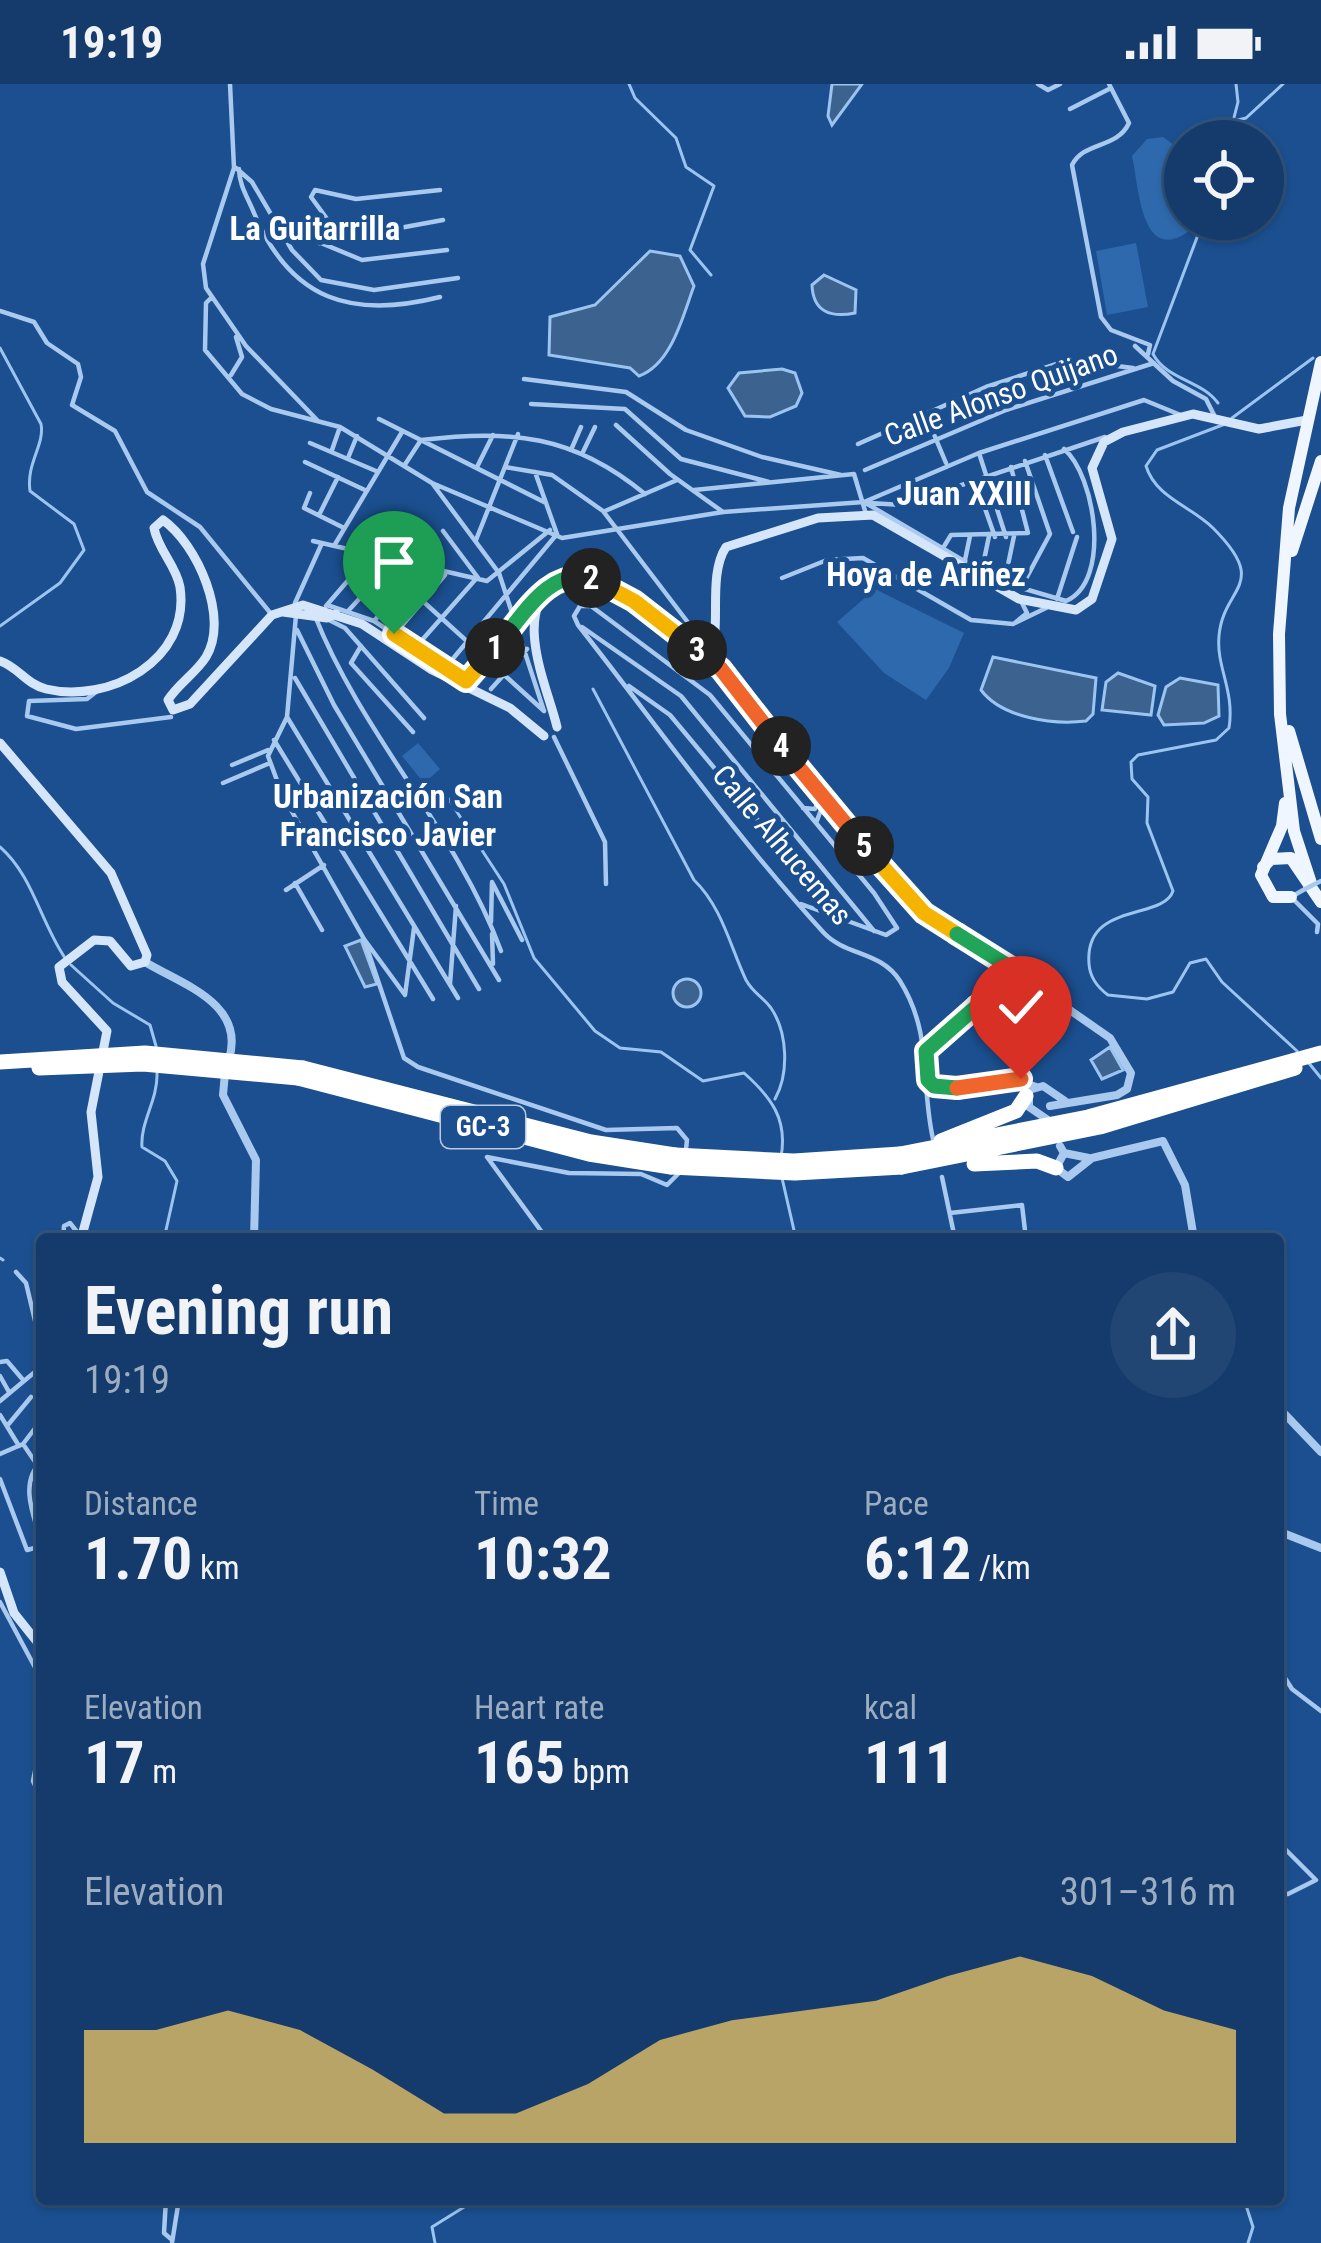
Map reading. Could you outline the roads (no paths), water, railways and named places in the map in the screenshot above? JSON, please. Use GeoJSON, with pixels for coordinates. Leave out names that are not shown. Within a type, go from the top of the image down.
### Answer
{"type":"FeatureCollection","features":[{"type":"Feature","properties":{"kind":"highway","name":"GC-3"},"geometry":{"type":"LineString","coordinates":[[0,1062],[145,1053],[301,1073],[589,1154],[795,1173],[1048,1139],[1321,1055]]}},
{"type":"Feature","properties":{"kind":"highway","name":"GC-3"},"geometry":{"type":"LineString","coordinates":[[0,1072],[143,1064],[301,1073]]}},
{"type":"Feature","properties":{"kind":"highway"},"geometry":{"type":"LineString","coordinates":[[897,1162],[1004,1117],[1028,1089]]}},
{"type":"Feature","properties":{"kind":"highway"},"geometry":{"type":"LineString","coordinates":[[897,1162],[1037,1161],[1060,1156]]}},
{"type":"Feature","properties":{"kind":"highway","name":"GC-3"},"geometry":{"type":"LineString","coordinates":[[673,1161],[872,1157],[897,1162]]}},
{"type":"Feature","properties":{"kind":"main road"},"geometry":{"type":"LineString","coordinates":[[1314,886],[1300,829],[1284,681],[1289,508],[1312,427],[1321,362]]}},
{"type":"Feature","properties":{"kind":"main road"},"geometry":{"type":"LineString","coordinates":[[696,634],[704,653],[715,640],[714,574],[726,548],[847,509],[865,508],[1020,594],[1076,610],[1092,599],[1112,539],[1092,468],[1099,448],[1116,434],[1184,416],[1217,416],[1243,426],[1312,427]]}},
{"type":"Feature","properties":{"kind":"main road"},"geometry":{"type":"LineString","coordinates":[[1289,900],[1266,891],[1263,868],[1285,812],[1279,647],[1288,555],[1321,460]]}},
{"type":"Feature","properties":{"kind":"main road"},"geometry":{"type":"LineString","coordinates":[[0,661],[32,685],[96,692],[146,668],[177,618],[179,583],[156,538],[157,521],[170,524],[209,588],[216,615],[204,661],[168,700],[173,710],[190,704],[275,614],[295,609],[326,612],[528,723],[549,730],[535,641],[538,603],[557,580],[590,578],[715,640]]}},
{"type":"Feature","properties":{"kind":"main road"},"geometry":{"type":"LineString","coordinates":[[696,634],[713,617]]}},
{"type":"Feature","properties":{"kind":"main road"},"geometry":{"type":"LineString","coordinates":[[1288,728],[1321,839]]}},
{"type":"Feature","properties":{"kind":"main road"},"geometry":{"type":"LineString","coordinates":[[0,743],[111,873],[146,947],[145,962],[131,966],[103,939],[62,961],[59,977],[103,1024],[108,1039],[91,1112],[98,1178],[82,1233]]}},
{"type":"Feature","properties":{"kind":"main road"},"geometry":{"type":"LineString","coordinates":[[1284,748],[1294,831],[1321,902]]}},
{"type":"Feature","properties":{"kind":"main road"},"geometry":{"type":"LineString","coordinates":[[1263,868],[1271,859],[1291,858],[1314,886]]}},
{"type":"Feature","properties":{"kind":"main road"},"geometry":{"type":"LineString","coordinates":[[0,1572],[19,1622],[36,1641]]}},
{"type":"Feature","properties":{"kind":"street"},"geometry":{"type":"LineString","coordinates":[[230,84],[237,168],[259,226],[306,289],[354,304],[400,307],[440,297]]}},
{"type":"Feature","properties":{"kind":"street"},"geometry":{"type":"LineString","coordinates":[[1038,84],[1048,90],[1060,84]]}},
{"type":"Feature","properties":{"kind":"street"},"geometry":{"type":"LineString","coordinates":[[1070,109],[1110,86],[1128,117],[1123,136],[1079,154],[1072,165],[1101,317],[1111,330],[1150,345],[1148,354]]}},
{"type":"Feature","properties":{"kind":"street"},"geometry":{"type":"LineString","coordinates":[[237,168],[315,277],[358,290],[402,289],[458,278]]}},
{"type":"Feature","properties":{"kind":"street"},"geometry":{"type":"LineString","coordinates":[[237,168],[203,264],[211,298],[234,332],[318,421]]}},
{"type":"Feature","properties":{"kind":"street"},"geometry":{"type":"LineString","coordinates":[[440,190],[356,200],[315,190],[311,197],[333,227],[394,229],[443,220]]}},
{"type":"Feature","properties":{"kind":"street"},"geometry":{"type":"LineString","coordinates":[[280,226],[362,260],[447,250]]}},
{"type":"Feature","properties":{"kind":"street"},"geometry":{"type":"LineString","coordinates":[[319,243],[333,227]]}},
{"type":"Feature","properties":{"kind":"street"},"geometry":{"type":"LineString","coordinates":[[290,246],[298,235]]}},
{"type":"Feature","properties":{"kind":"street"},"geometry":{"type":"LineString","coordinates":[[211,298],[203,344],[242,394],[271,409],[340,427],[432,483],[562,538],[723,512],[847,509]]}},
{"type":"Feature","properties":{"kind":"street"},"geometry":{"type":"LineString","coordinates":[[0,311],[34,322],[47,343],[78,364],[81,377],[72,404],[115,430],[148,492],[200,527],[275,614]]}},
{"type":"Feature","properties":{"kind":"street"},"geometry":{"type":"LineString","coordinates":[[230,376],[242,357],[234,332]]}},
{"type":"Feature","properties":{"kind":"street"},"geometry":{"type":"LineString","coordinates":[[1136,346],[1206,399],[1217,416]]}},
{"type":"Feature","properties":{"kind":"street"},"geometry":{"type":"LineString","coordinates":[[858,444],[926,413],[1069,360],[1133,368]]}},
{"type":"Feature","properties":{"kind":"street","name":"Calle Alonso Quijano"},"geometry":{"type":"LineString","coordinates":[[865,470],[936,439],[1154,363]]}},
{"type":"Feature","properties":{"kind":"street"},"geometry":{"type":"LineString","coordinates":[[524,379],[626,392],[686,430],[762,457],[857,478],[865,508],[1020,594],[1027,613],[1013,624]]}},
{"type":"Feature","properties":{"kind":"street"},"geometry":{"type":"LineString","coordinates":[[865,508],[947,465],[1144,400],[1184,416]]}},
{"type":"Feature","properties":{"kind":"street"},"geometry":{"type":"LineString","coordinates":[[531,404],[625,409],[681,459],[770,482]]}},
{"type":"Feature","properties":{"kind":"street"},"geometry":{"type":"LineString","coordinates":[[926,413],[947,465]]}},
{"type":"Feature","properties":{"kind":"street"},"geometry":{"type":"LineString","coordinates":[[379,419],[546,503]]}},
{"type":"Feature","properties":{"kind":"street"},"geometry":{"type":"LineString","coordinates":[[616,425],[677,480],[723,512]]}},
{"type":"Feature","properties":{"kind":"street"},"geometry":{"type":"LineString","coordinates":[[332,451],[340,427]]}},
{"type":"Feature","properties":{"kind":"street"},"geometry":{"type":"LineString","coordinates":[[581,454],[596,427]]}},
{"type":"Feature","properties":{"kind":"street"},"geometry":{"type":"LineString","coordinates":[[570,451],[580,428]]}},
{"type":"Feature","properties":{"kind":"street"},"geometry":{"type":"LineString","coordinates":[[334,545],[403,432]]}},
{"type":"Feature","properties":{"kind":"street"},"geometry":{"type":"LineString","coordinates":[[421,440],[518,434],[606,462],[644,494]]}},
{"type":"Feature","properties":{"kind":"street"},"geometry":{"type":"LineString","coordinates":[[476,541],[518,434]]}},
{"type":"Feature","properties":{"kind":"street"},"geometry":{"type":"LineString","coordinates":[[865,508],[902,505],[1116,434]]}},
{"type":"Feature","properties":{"kind":"street"},"geometry":{"type":"LineString","coordinates":[[348,458],[357,435]]}},
{"type":"Feature","properties":{"kind":"street"},"geometry":{"type":"LineString","coordinates":[[476,469],[493,435]]}},
{"type":"Feature","properties":{"kind":"street"},"geometry":{"type":"LineString","coordinates":[[404,466],[421,440]]}},
{"type":"Feature","properties":{"kind":"street"},"geometry":{"type":"LineString","coordinates":[[310,443],[378,472]]}},
{"type":"Feature","properties":{"kind":"street"},"geometry":{"type":"LineString","coordinates":[[782,578],[827,560],[863,558],[971,620],[1013,624],[1076,596],[1098,542],[1077,465],[1064,448]]}},
{"type":"Feature","properties":{"kind":"street"},"geometry":{"type":"LineString","coordinates":[[979,453],[1010,537],[1004,584]]}},
{"type":"Feature","properties":{"kind":"street"},"geometry":{"type":"LineString","coordinates":[[1045,455],[1075,535],[1053,603]]}},
{"type":"Feature","properties":{"kind":"street"},"geometry":{"type":"LineString","coordinates":[[1020,594],[1050,534],[1025,461]]}},
{"type":"Feature","properties":{"kind":"street"},"geometry":{"type":"LineString","coordinates":[[305,462],[367,490]]}},
{"type":"Feature","properties":{"kind":"street"},"geometry":{"type":"LineString","coordinates":[[943,548],[951,535],[1028,533],[1010,466]]}},
{"type":"Feature","properties":{"kind":"street"},"geometry":{"type":"LineString","coordinates":[[505,467],[552,476],[603,511],[696,634]]}},
{"type":"Feature","properties":{"kind":"street"},"geometry":{"type":"LineString","coordinates":[[535,472],[554,532]]}},
{"type":"Feature","properties":{"kind":"street"},"geometry":{"type":"LineString","coordinates":[[694,490],[841,475]]}},
{"type":"Feature","properties":{"kind":"street"},"geometry":{"type":"LineString","coordinates":[[319,516],[338,478]]}},
{"type":"Feature","properties":{"kind":"street"},"geometry":{"type":"LineString","coordinates":[[974,478],[992,536],[982,570]]}},
{"type":"Feature","properties":{"kind":"street"},"geometry":{"type":"LineString","coordinates":[[603,511],[677,480]]}},
{"type":"Feature","properties":{"kind":"street"},"geometry":{"type":"LineString","coordinates":[[432,483],[499,573],[548,711]]}},
{"type":"Feature","properties":{"kind":"street"},"geometry":{"type":"LineString","coordinates":[[310,494],[303,506],[344,528]]}},
{"type":"Feature","properties":{"kind":"street"},"geometry":{"type":"LineString","coordinates":[[443,531],[478,581]]}},
{"type":"Feature","properties":{"kind":"street"},"geometry":{"type":"LineString","coordinates":[[415,649],[478,581],[499,573],[554,532]]}},
{"type":"Feature","properties":{"kind":"street"},"geometry":{"type":"LineString","coordinates":[[445,669],[508,596],[554,532]]}},
{"type":"Feature","properties":{"kind":"street"},"geometry":{"type":"LineString","coordinates":[[964,560],[970,536]]}},
{"type":"Feature","properties":{"kind":"street"},"geometry":{"type":"LineString","coordinates":[[413,538],[445,575]]}},
{"type":"Feature","properties":{"kind":"street"},"geometry":{"type":"LineString","coordinates":[[313,541],[478,581]]}},
{"type":"Feature","properties":{"kind":"street"},"geometry":{"type":"LineString","coordinates":[[232,765],[268,750],[287,717],[295,609],[322,543]]}},
{"type":"Feature","properties":{"kind":"street"},"geometry":{"type":"LineString","coordinates":[[326,612],[369,556]]}},
{"type":"Feature","properties":{"kind":"street"},"geometry":{"type":"LineString","coordinates":[[349,610],[393,562]]}},
{"type":"Feature","properties":{"kind":"street"},"geometry":{"type":"LineString","coordinates":[[374,621],[420,568]]}},
{"type":"Feature","properties":{"kind":"street"},"geometry":{"type":"LineString","coordinates":[[394,634],[445,575]]}},
{"type":"Feature","properties":{"kind":"street"},"geometry":{"type":"LineString","coordinates":[[405,585],[548,711]]}},
{"type":"Feature","properties":{"kind":"street"},"geometry":{"type":"LineString","coordinates":[[326,612],[349,610],[374,621],[466,681],[538,603]]}},
{"type":"Feature","properties":{"kind":"street","name":"Calle Alhucemas"},"geometry":{"type":"LineString","coordinates":[[803,808],[698,683],[591,606],[575,611],[578,625],[801,904],[838,945],[879,959],[898,978],[924,1034],[926,1051]]}},
{"type":"Feature","properties":{"kind":"street"},"geometry":{"type":"LineString","coordinates":[[326,612],[424,718]]}},
{"type":"Feature","properties":{"kind":"street"},"geometry":{"type":"LineString","coordinates":[[326,612],[351,692],[378,729],[491,924],[501,951]]}},
{"type":"Feature","properties":{"kind":"street"},"geometry":{"type":"LineString","coordinates":[[578,625],[690,706],[874,931]]}},
{"type":"Feature","properties":{"kind":"street"},"geometry":{"type":"LineString","coordinates":[[297,630],[334,705],[500,980]]}},
{"type":"Feature","properties":{"kind":"street"},"geometry":{"type":"LineString","coordinates":[[715,640],[721,669]]}},
{"type":"Feature","properties":{"kind":"street"},"geometry":{"type":"LineString","coordinates":[[362,646],[351,663],[413,732]]}},
{"type":"Feature","properties":{"kind":"street"},"geometry":{"type":"LineString","coordinates":[[602,655],[611,646]]}},
{"type":"Feature","properties":{"kind":"street"},"geometry":{"type":"LineString","coordinates":[[491,689],[527,650]]}},
{"type":"Feature","properties":{"kind":"street"},"geometry":{"type":"LineString","coordinates":[[704,653],[924,913],[1103,1031],[1131,1073],[1127,1089],[1118,1095],[1046,1108],[1029,1107],[1028,1089]]}},
{"type":"Feature","properties":{"kind":"street"},"geometry":{"type":"LineString","coordinates":[[293,673],[479,989]]}},
{"type":"Feature","properties":{"kind":"street"},"geometry":{"type":"LineString","coordinates":[[624,682],[670,715],[841,920]]}},
{"type":"Feature","properties":{"kind":"street"},"geometry":{"type":"LineString","coordinates":[[96,692],[87,699],[29,701],[27,716],[76,729],[171,717]]}},
{"type":"Feature","properties":{"kind":"street"},"geometry":{"type":"LineString","coordinates":[[287,717],[458,998]]}},
{"type":"Feature","properties":{"kind":"street"},"geometry":{"type":"LineString","coordinates":[[549,730],[604,842],[606,884]]}},
{"type":"Feature","properties":{"kind":"street"},"geometry":{"type":"LineString","coordinates":[[274,740],[433,999]]}},
{"type":"Feature","properties":{"kind":"street"},"geometry":{"type":"LineString","coordinates":[[268,750],[270,763],[364,939],[405,994],[414,924]]}},
{"type":"Feature","properties":{"kind":"street"},"geometry":{"type":"LineString","coordinates":[[223,783],[270,763]]}},
{"type":"Feature","properties":{"kind":"street"},"geometry":{"type":"LineString","coordinates":[[803,808],[815,808],[820,794]]}},
{"type":"Feature","properties":{"kind":"street"},"geometry":{"type":"LineString","coordinates":[[801,904],[886,935],[896,928],[803,808]]}},
{"type":"Feature","properties":{"kind":"street"},"geometry":{"type":"LineString","coordinates":[[816,823],[821,810],[837,813]]}},
{"type":"Feature","properties":{"kind":"street"},"geometry":{"type":"LineString","coordinates":[[286,890],[324,865]]}},
{"type":"Feature","properties":{"kind":"street"},"geometry":{"type":"LineString","coordinates":[[493,970],[491,882],[522,940]]}},
{"type":"Feature","properties":{"kind":"street"},"geometry":{"type":"LineString","coordinates":[[295,883],[322,930]]}},
{"type":"Feature","properties":{"kind":"street"},"geometry":{"type":"LineString","coordinates":[[1314,886],[1289,900],[1312,917],[1317,932]]}},
{"type":"Feature","properties":{"kind":"street"},"geometry":{"type":"LineString","coordinates":[[450,984],[456,905]]}},
{"type":"Feature","properties":{"kind":"street"},"geometry":{"type":"LineString","coordinates":[[364,939],[388,1018],[409,1063],[605,1130],[677,1128],[683,1132],[686,1149],[678,1178],[667,1185],[641,1174],[569,1172],[487,1157],[543,1233]]}},
{"type":"Feature","properties":{"kind":"street"},"geometry":{"type":"LineString","coordinates":[[145,962],[205,993],[232,1038],[223,1095],[256,1160],[254,1233]]}},
{"type":"Feature","properties":{"kind":"street"},"geometry":{"type":"LineString","coordinates":[[933,1139],[924,1084],[926,1051],[949,1026],[1021,974]]}},
{"type":"Feature","properties":{"kind":"street"},"geometry":{"type":"LineString","coordinates":[[925,1075],[934,1086]]}},
{"type":"Feature","properties":{"kind":"street"},"geometry":{"type":"LineString","coordinates":[[924,1084],[1028,1089],[1066,1101]]}},
{"type":"Feature","properties":{"kind":"street"},"geometry":{"type":"LineString","coordinates":[[925,1094],[934,1086]]}},
{"type":"Feature","properties":{"kind":"street"},"geometry":{"type":"LineString","coordinates":[[1046,1108],[1052,1094]]}},
{"type":"Feature","properties":{"kind":"street"},"geometry":{"type":"LineString","coordinates":[[1092,1158],[1060,1156],[1068,1177],[1092,1158],[1160,1140],[1185,1185],[1193,1233]]}},
{"type":"Feature","properties":{"kind":"street"},"geometry":{"type":"LineString","coordinates":[[1077,1155],[1080,1168]]}},
{"type":"Feature","properties":{"kind":"street"},"geometry":{"type":"LineString","coordinates":[[942,1177],[955,1233]]}},
{"type":"Feature","properties":{"kind":"street"},"geometry":{"type":"LineString","coordinates":[[950,1213],[1022,1205],[1025,1233]]}},
{"type":"Feature","properties":{"kind":"street"},"geometry":{"type":"LineString","coordinates":[[16,1271],[26,1283],[36,1325]]}},
{"type":"Feature","properties":{"kind":"street"},"geometry":{"type":"LineString","coordinates":[[3,1361],[24,1381]]}},
{"type":"Feature","properties":{"kind":"street"},"geometry":{"type":"LineString","coordinates":[[0,1401],[36,1371]]}},
{"type":"Feature","properties":{"kind":"street"},"geometry":{"type":"LineString","coordinates":[[0,1376],[10,1393]]}},
{"type":"Feature","properties":{"kind":"street"},"geometry":{"type":"LineString","coordinates":[[7,1426],[32,1396]]}},
{"type":"Feature","properties":{"kind":"street"},"geometry":{"type":"LineString","coordinates":[[1284,1413],[1321,1452]]}},
{"type":"Feature","properties":{"kind":"street"},"geometry":{"type":"LineString","coordinates":[[0,1415],[36,1460]]}},
{"type":"Feature","properties":{"kind":"street"},"geometry":{"type":"LineString","coordinates":[[0,1454],[21,1445],[36,1426]]}},
{"type":"Feature","properties":{"kind":"street"},"geometry":{"type":"LineString","coordinates":[[0,1434],[13,1435]]}},
{"type":"Feature","properties":{"kind":"street"},"geometry":{"type":"LineString","coordinates":[[36,1470],[29,1485],[36,1517]]}},
{"type":"Feature","properties":{"kind":"street"},"geometry":{"type":"LineString","coordinates":[[0,1479],[27,1550],[36,1547]]}},
{"type":"Feature","properties":{"kind":"street"},"geometry":{"type":"LineString","coordinates":[[1284,1533],[1321,1548]]}},
{"type":"Feature","properties":{"kind":"street"},"geometry":{"type":"LineString","coordinates":[[0,1601],[9,1627],[36,1670]]}},
{"type":"Feature","properties":{"kind":"street"},"geometry":{"type":"LineString","coordinates":[[0,1620],[9,1627]]}},
{"type":"Feature","properties":{"kind":"street"},"geometry":{"type":"LineString","coordinates":[[1284,1676],[1292,1689],[1321,1711]]}},
{"type":"Feature","properties":{"kind":"street"},"geometry":{"type":"LineString","coordinates":[[1284,1848],[1316,1880],[1284,1894]]}},
{"type":"Feature","properties":{"kind":"street"},"geometry":{"type":"LineString","coordinates":[[166,2205],[164,2233],[171,2241]]}},
{"type":"Feature","properties":{"kind":"street"},"geometry":{"type":"LineString","coordinates":[[171,2241],[178,2205]]}},
{"type":"Feature","properties":{"kind":"waterway"},"geometry":{"type":"LineString","coordinates":[[629,84],[635,98],[676,138],[686,167],[714,186],[690,250],[711,275]]}},
{"type":"Feature","properties":{"kind":"waterway"},"geometry":{"type":"LineString","coordinates":[[1233,120],[1236,84]]}},
{"type":"Feature","properties":{"kind":"waterway"},"geometry":{"type":"LineString","coordinates":[[1238,120],[1283,84]]}},
{"type":"Feature","properties":{"kind":"waterway"},"geometry":{"type":"LineString","coordinates":[[1196,240],[1153,354],[1218,403]]}},
{"type":"Feature","properties":{"kind":"waterway"},"geometry":{"type":"LineString","coordinates":[[0,348],[41,424],[30,491],[74,524],[84,550],[60,583],[0,626]]}},
{"type":"Feature","properties":{"kind":"waterway"},"geometry":{"type":"LineString","coordinates":[[1232,418],[1313,358]]}},
{"type":"Feature","properties":{"kind":"waterway"},"geometry":{"type":"LineString","coordinates":[[1225,424],[1157,450],[1146,466],[1158,486],[1213,528],[1239,562],[1239,585],[1219,636],[1230,702],[1229,728],[1216,740],[1138,755],[1131,762],[1132,779],[1148,797],[1147,823],[1173,891],[1155,906],[1099,930],[1091,944],[1089,964],[1095,982],[1108,995],[1147,999],[1173,992],[1190,963],[1206,959],[1222,982],[1297,1051]]}},
{"type":"Feature","properties":{"kind":"waterway"},"geometry":{"type":"LineString","coordinates":[[593,689],[694,880],[719,915],[746,980],[777,1018],[785,1054],[775,1099]]}},
{"type":"Feature","properties":{"kind":"waterway"},"geometry":{"type":"LineString","coordinates":[[444,792],[504,884],[534,958],[595,1031],[620,1048],[661,1052],[703,1081],[744,1073],[775,1110],[782,1131],[781,1157]]}},
{"type":"Feature","properties":{"kind":"waterway"},"geometry":{"type":"LineString","coordinates":[[0,847],[21,871],[65,958]]}},
{"type":"Feature","properties":{"kind":"waterway"},"geometry":{"type":"LineString","coordinates":[[71,965],[113,1003],[150,1025],[156,1046]]}},
{"type":"Feature","properties":{"kind":"waterway"},"geometry":{"type":"LineString","coordinates":[[1308,1062],[1321,1078]]}},
{"type":"Feature","properties":{"kind":"waterway"},"geometry":{"type":"LineString","coordinates":[[157,1073],[142,1147],[165,1161],[177,1181],[165,1233]]}},
{"type":"Feature","properties":{"kind":"waterway"},"geometry":{"type":"LineString","coordinates":[[782,1178],[795,1233]]}},
{"type":"Feature","properties":{"kind":"waterway"},"geometry":{"type":"LineString","coordinates":[[435,2243],[432,2227],[467,2205]]}},
{"type":"Feature","properties":{"kind":"waterway"},"geometry":{"type":"LineString","coordinates":[[1246,2205],[1253,2227],[1248,2243]]}},
{"type":"Feature","properties":{"kind":"district","name":"La Guitarrilla"},"geometry":{"type":"Point","coordinates":[315,228]}},
{"type":"Feature","properties":{"kind":"district","name":"Juan XXIII"},"geometry":{"type":"Point","coordinates":[964,493]}},
{"type":"Feature","properties":{"kind":"district","name":"Hoya de Ariñez"},"geometry":{"type":"Point","coordinates":[926,574]}},
{"type":"Feature","properties":{"kind":"district","name":"Urbanización San Francisco Javier"},"geometry":{"type":"Point","coordinates":[388,815]}}]}
